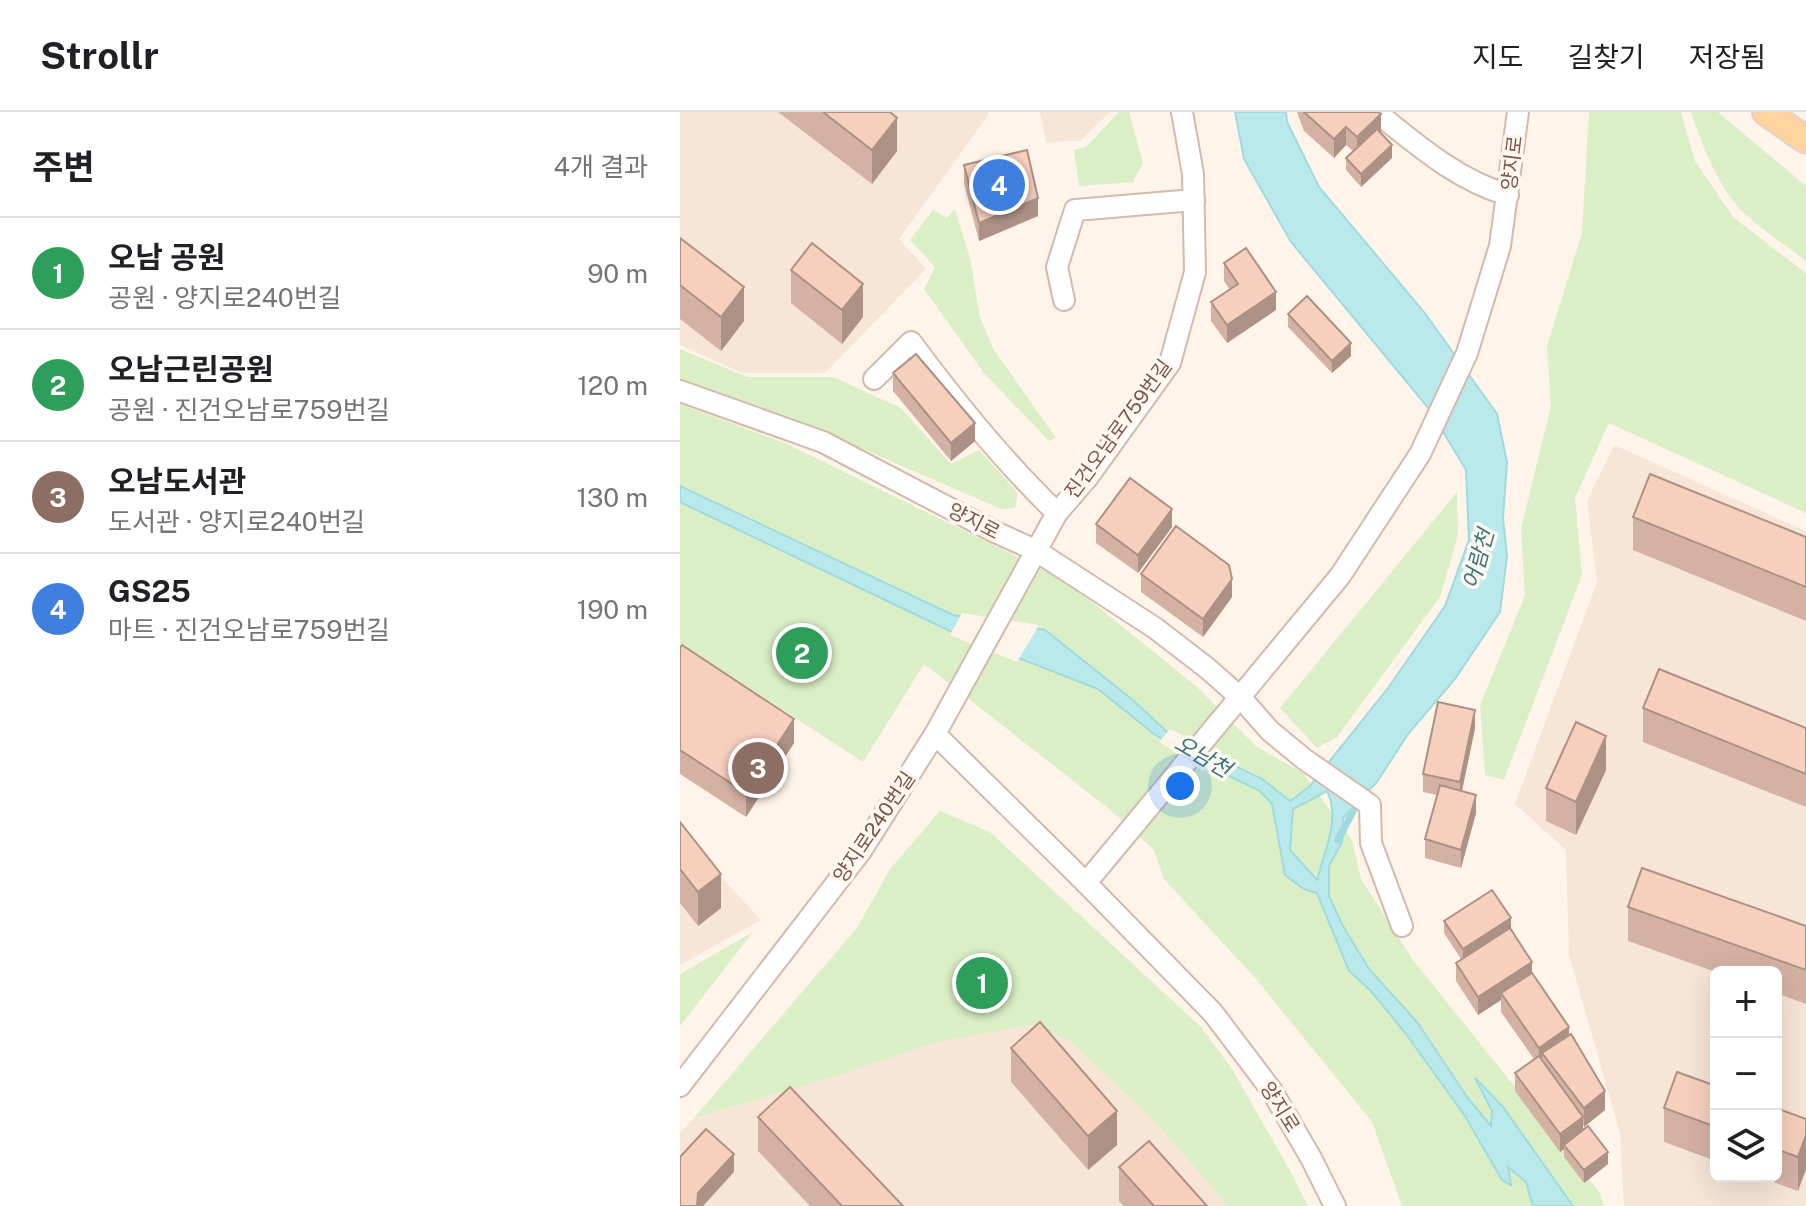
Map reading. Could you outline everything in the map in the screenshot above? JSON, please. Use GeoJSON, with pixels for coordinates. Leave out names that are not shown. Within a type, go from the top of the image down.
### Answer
{"type":"FeatureCollection","features":[{"type":"Feature","properties":{"kind":"main road"},"geometry":{"type":"LineString","coordinates":[[1766,112],[1806,140]]}},
{"type":"Feature","properties":{"kind":"street","name":"진건오남로759번길"},"geometry":{"type":"LineString","coordinates":[[935,734],[1057,513],[1088,477],[1170,363],[1195,272],[1193,174],[1182,112]]}},
{"type":"Feature","properties":{"kind":"street"},"geometry":{"type":"LineString","coordinates":[[1376,112],[1434,158],[1481,187],[1508,195]]}},
{"type":"Feature","properties":{"kind":"street","name":"양지로"},"geometry":{"type":"LineString","coordinates":[[1241,698],[1340,576],[1420,454],[1467,353],[1500,246],[1518,112]]}},
{"type":"Feature","properties":{"kind":"street"},"geometry":{"type":"LineString","coordinates":[[1064,300],[1057,267],[1075,210],[1194,200]]}},
{"type":"Feature","properties":{"kind":"street"},"geometry":{"type":"LineString","coordinates":[[874,379],[911,342],[966,416],[1009,466],[1057,513]]}},
{"type":"Feature","properties":{"kind":"street","name":"양지로"},"geometry":{"type":"LineString","coordinates":[[680,391],[823,442],[1035,550],[1155,628],[1207,668],[1241,698],[1270,731],[1304,759],[1370,805],[1371,843],[1402,926]]}},
{"type":"Feature","properties":{"kind":"street"},"geometry":{"type":"LineString","coordinates":[[935,734],[1086,883],[1241,698]]}},
{"type":"Feature","properties":{"kind":"street","name":"양지로240번길"},"geometry":{"type":"LineString","coordinates":[[680,1086],[861,851],[935,734]]}},
{"type":"Feature","properties":{"kind":"street","name":"양지로"},"geometry":{"type":"LineString","coordinates":[[1086,883],[1213,1013],[1272,1091],[1335,1206]]}},
{"type":"Feature","properties":{"kind":"shaded area"},"geometry":{"type":"Polygon","coordinates":[[[680,112],[989,114],[899,239],[926,269],[825,373],[742,373],[680,345],[680,112]]]}},
{"type":"Feature","properties":{"kind":"shaded area"},"geometry":{"type":"Polygon","coordinates":[[[1040,112],[1110,112],[1080,141],[1046,142],[1040,112]]]}},
{"type":"Feature","properties":{"kind":"shaded area"},"geometry":{"type":"Polygon","coordinates":[[[1614,445],[1806,531],[1806,1206],[1624,1206],[1620,1133],[1569,955],[1566,850],[1515,804],[1597,582],[1587,501],[1614,445]]]}},
{"type":"Feature","properties":{"kind":"shaded area"},"geometry":{"type":"Polygon","coordinates":[[[680,833],[761,920],[680,965],[680,833]]]}},
{"type":"Feature","properties":{"kind":"shaded area"},"geometry":{"type":"Polygon","coordinates":[[[1032,1025],[1070,1041],[1156,1123],[1228,1206],[680,1206],[680,1133],[694,1118],[844,1074],[934,1043],[1032,1025]]]}},
{"type":"Feature","properties":{"kind":"green space"},"geometry":{"type":"Polygon","coordinates":[[[1119,112],[1129,112],[1143,163],[1133,182],[1079,186],[1074,150],[1086,147],[1119,112]]]}},
{"type":"Feature","properties":{"kind":"green space"},"geometry":{"type":"Polygon","coordinates":[[[1589,112],[1681,112],[1695,161],[1734,218],[1806,273],[1806,513],[1609,423],[1575,498],[1582,575],[1504,780],[1485,775],[1480,705],[1525,596],[1521,529],[1551,406],[1547,346],[1582,233],[1589,112]]]}},
{"type":"Feature","properties":{"kind":"green space"},"geometry":{"type":"Polygon","coordinates":[[[1691,112],[1718,112],[1806,186],[1806,261],[1737,206],[1713,167],[1691,112]]]}},
{"type":"Feature","properties":{"kind":"green space"},"geometry":{"type":"Polygon","coordinates":[[[955,209],[970,258],[980,318],[994,350],[1056,438],[1049,441],[983,372],[924,289],[935,267],[910,240],[933,210],[947,218],[955,209]]]}},
{"type":"Feature","properties":{"kind":"green space"},"geometry":{"type":"Polygon","coordinates":[[[680,349],[747,377],[833,377],[901,408],[951,464],[979,450],[1018,493],[1015,508],[1001,509],[792,418],[720,396],[680,379],[680,349]]]}},
{"type":"Feature","properties":{"kind":"green space"},"geometry":{"type":"Polygon","coordinates":[[[680,404],[787,444],[1063,579],[1196,686],[1257,747],[1303,773],[1352,840],[1361,879],[1413,960],[1600,1193],[1604,1206],[1402,1206],[1372,1122],[1257,980],[1164,879],[1154,850],[1108,808],[924,664],[863,762],[680,643],[680,404]]]}},
{"type":"Feature","properties":{"kind":"green space"},"geometry":{"type":"Polygon","coordinates":[[[1457,492],[1458,535],[1440,597],[1337,737],[1317,748],[1280,708],[1457,492]]]}},
{"type":"Feature","properties":{"kind":"green space"},"geometry":{"type":"Polygon","coordinates":[[[940,811],[990,832],[1201,1027],[1232,1069],[1308,1206],[1228,1206],[1156,1123],[1070,1041],[1032,1025],[934,1043],[844,1074],[694,1118],[857,928],[890,869],[940,811]]]}},
{"type":"Feature","properties":{"kind":"green space"},"geometry":{"type":"Polygon","coordinates":[[[753,932],[680,1026],[680,974],[753,932]]]}},
{"type":"Feature","properties":{"kind":"water","name":"오남천"},"geometry":{"type":"Polygon","coordinates":[[[1235,112],[1286,112],[1287,122],[1319,187],[1424,312],[1497,414],[1507,462],[1503,518],[1507,556],[1500,612],[1455,679],[1408,734],[1377,782],[1343,818],[1342,842],[1329,866],[1329,896],[1369,969],[1417,1022],[1467,1097],[1491,1126],[1492,1111],[1475,1078],[1503,1107],[1573,1206],[1533,1206],[1526,1182],[1508,1167],[1511,1185],[1502,1180],[1465,1116],[1406,1034],[1371,991],[1349,971],[1317,893],[1304,889],[1285,875],[1272,804],[1260,791],[1201,762],[1154,734],[1098,689],[952,632],[680,502],[680,486],[953,615],[1045,630],[1134,701],[1168,733],[1262,779],[1290,801],[1309,787],[1388,688],[1445,606],[1469,540],[1466,470],[1430,410],[1291,242],[1244,159],[1235,112]],[[1327,791],[1293,809],[1290,850],[1317,880],[1330,836],[1331,802],[1327,791]]]}},
{"type":"Feature","properties":{"kind":"pier"},"geometry":{"type":"Polygon","coordinates":[[[962,613],[1039,625],[1017,662],[950,635],[962,613]]]}},
{"type":"Feature","properties":{"kind":"pier"},"geometry":{"type":"Polygon","coordinates":[[[1170,729],[1232,760],[1220,776],[1199,766],[1159,742],[1170,729]]]}},
{"type":"Feature","properties":{"kind":"building"},"geometry":{"type":"Polygon","coordinates":[[[823,112],[890,112],[897,118],[872,150],[823,112]]]}},
{"type":"Feature","properties":{"kind":"building"},"geometry":{"type":"Polygon","coordinates":[[[1304,112],[1381,114],[1357,137],[1346,127],[1334,139],[1304,112]]]}},
{"type":"Feature","properties":{"kind":"building"},"geometry":{"type":"Polygon","coordinates":[[[1377,129],[1392,145],[1361,174],[1346,158],[1377,129]]]}},
{"type":"Feature","properties":{"kind":"building"},"geometry":{"type":"Polygon","coordinates":[[[1027,150],[1038,198],[979,223],[964,165],[1027,150]]]}},
{"type":"Feature","properties":{"kind":"building"},"geometry":{"type":"Polygon","coordinates":[[[680,238],[744,287],[721,317],[680,285],[680,238]]]}},
{"type":"Feature","properties":{"kind":"building"},"geometry":{"type":"Polygon","coordinates":[[[812,243],[863,284],[842,310],[791,270],[812,243]]]}},
{"type":"Feature","properties":{"kind":"building"},"geometry":{"type":"Polygon","coordinates":[[[1246,248],[1276,292],[1227,325],[1211,302],[1238,284],[1224,263],[1246,248]]]}},
{"type":"Feature","properties":{"kind":"building"},"geometry":{"type":"Polygon","coordinates":[[[1307,296],[1351,343],[1332,361],[1288,314],[1307,296]]]}},
{"type":"Feature","properties":{"kind":"building"},"geometry":{"type":"Polygon","coordinates":[[[916,354],[975,423],[951,443],[893,373],[916,354]]]}},
{"type":"Feature","properties":{"kind":"building"},"geometry":{"type":"Polygon","coordinates":[[[1650,474],[1806,537],[1806,587],[1633,517],[1650,474]]]}},
{"type":"Feature","properties":{"kind":"building"},"geometry":{"type":"Polygon","coordinates":[[[1130,478],[1172,509],[1138,555],[1096,524],[1130,478]]]}},
{"type":"Feature","properties":{"kind":"building"},"geometry":{"type":"Polygon","coordinates":[[[1176,526],[1229,565],[1232,579],[1203,619],[1141,574],[1176,526]]]}},
{"type":"Feature","properties":{"kind":"building"},"geometry":{"type":"Polygon","coordinates":[[[682,645],[794,719],[746,793],[680,750],[682,645]]]}},
{"type":"Feature","properties":{"kind":"building"},"geometry":{"type":"Polygon","coordinates":[[[1659,669],[1806,728],[1806,774],[1643,708],[1659,669]]]}},
{"type":"Feature","properties":{"kind":"building"},"geometry":{"type":"Polygon","coordinates":[[[1438,702],[1475,710],[1460,782],[1423,774],[1438,702]]]}},
{"type":"Feature","properties":{"kind":"building"},"geometry":{"type":"Polygon","coordinates":[[[1576,722],[1606,736],[1576,802],[1546,788],[1576,722]]]}},
{"type":"Feature","properties":{"kind":"building"},"geometry":{"type":"Polygon","coordinates":[[[1440,785],[1476,795],[1461,850],[1425,839],[1440,785]]]}},
{"type":"Feature","properties":{"kind":"building"},"geometry":{"type":"Polygon","coordinates":[[[680,822],[721,874],[698,892],[680,869],[680,822]]]}},
{"type":"Feature","properties":{"kind":"building"},"geometry":{"type":"Polygon","coordinates":[[[1642,868],[1806,926],[1806,970],[1628,907],[1642,868]]]}},
{"type":"Feature","properties":{"kind":"building"},"geometry":{"type":"Polygon","coordinates":[[[1492,890],[1511,918],[1463,949],[1444,921],[1492,890]]]}},
{"type":"Feature","properties":{"kind":"building"},"geometry":{"type":"Polygon","coordinates":[[[1510,928],[1532,962],[1478,997],[1456,963],[1510,928]]]}},
{"type":"Feature","properties":{"kind":"building"},"geometry":{"type":"Polygon","coordinates":[[[1532,973],[1569,1027],[1539,1048],[1501,993],[1532,973]]]}},
{"type":"Feature","properties":{"kind":"building"},"geometry":{"type":"Polygon","coordinates":[[[1040,1022],[1117,1111],[1088,1136],[1011,1048],[1040,1022]]]}},
{"type":"Feature","properties":{"kind":"building"},"geometry":{"type":"Polygon","coordinates":[[[1571,1034],[1605,1091],[1584,1108],[1542,1053],[1571,1034]]]}},
{"type":"Feature","properties":{"kind":"building"},"geometry":{"type":"Polygon","coordinates":[[[1539,1056],[1583,1117],[1560,1134],[1515,1073],[1539,1056]]]}},
{"type":"Feature","properties":{"kind":"building"},"geometry":{"type":"Polygon","coordinates":[[[1677,1072],[1710,1084],[1710,1125],[1664,1108],[1677,1072]]]}},
{"type":"Feature","properties":{"kind":"building"},"geometry":{"type":"Polygon","coordinates":[[[790,1087],[903,1206],[842,1206],[758,1117],[790,1087]]]}},
{"type":"Feature","properties":{"kind":"building"},"geometry":{"type":"Polygon","coordinates":[[[1782,1110],[1806,1119],[1806,1135],[1798,1157],[1782,1151],[1782,1110]]]}},
{"type":"Feature","properties":{"kind":"building"},"geometry":{"type":"Polygon","coordinates":[[[1588,1126],[1608,1152],[1584,1170],[1564,1145],[1588,1126]]]}},
{"type":"Feature","properties":{"kind":"building"},"geometry":{"type":"Polygon","coordinates":[[[706,1129],[734,1154],[698,1193],[697,1206],[680,1206],[680,1157],[706,1129]]]}},
{"type":"Feature","properties":{"kind":"building"},"geometry":{"type":"Polygon","coordinates":[[[1149,1141],[1207,1206],[1154,1206],[1119,1167],[1149,1141]]]}},
{"type":"Feature","properties":{"kind":"waterway","name":"어람천"},"geometry":{"type":"LineString","coordinates":[[1338,840],[1358,802]]}},
{"type":"Feature","properties":{"kind":"place","name":"GS25"},"geometry":{"type":"Point","coordinates":[999,185]}},
{"type":"Feature","properties":{"kind":"place","name":"오남근린공원"},"geometry":{"type":"Point","coordinates":[802,653]}},
{"type":"Feature","properties":{"kind":"place","name":"오남도서관"},"geometry":{"type":"Point","coordinates":[758,768]}},
{"type":"Feature","properties":{"kind":"place","name":"오남 공원"},"geometry":{"type":"Point","coordinates":[982,983]}}]}
